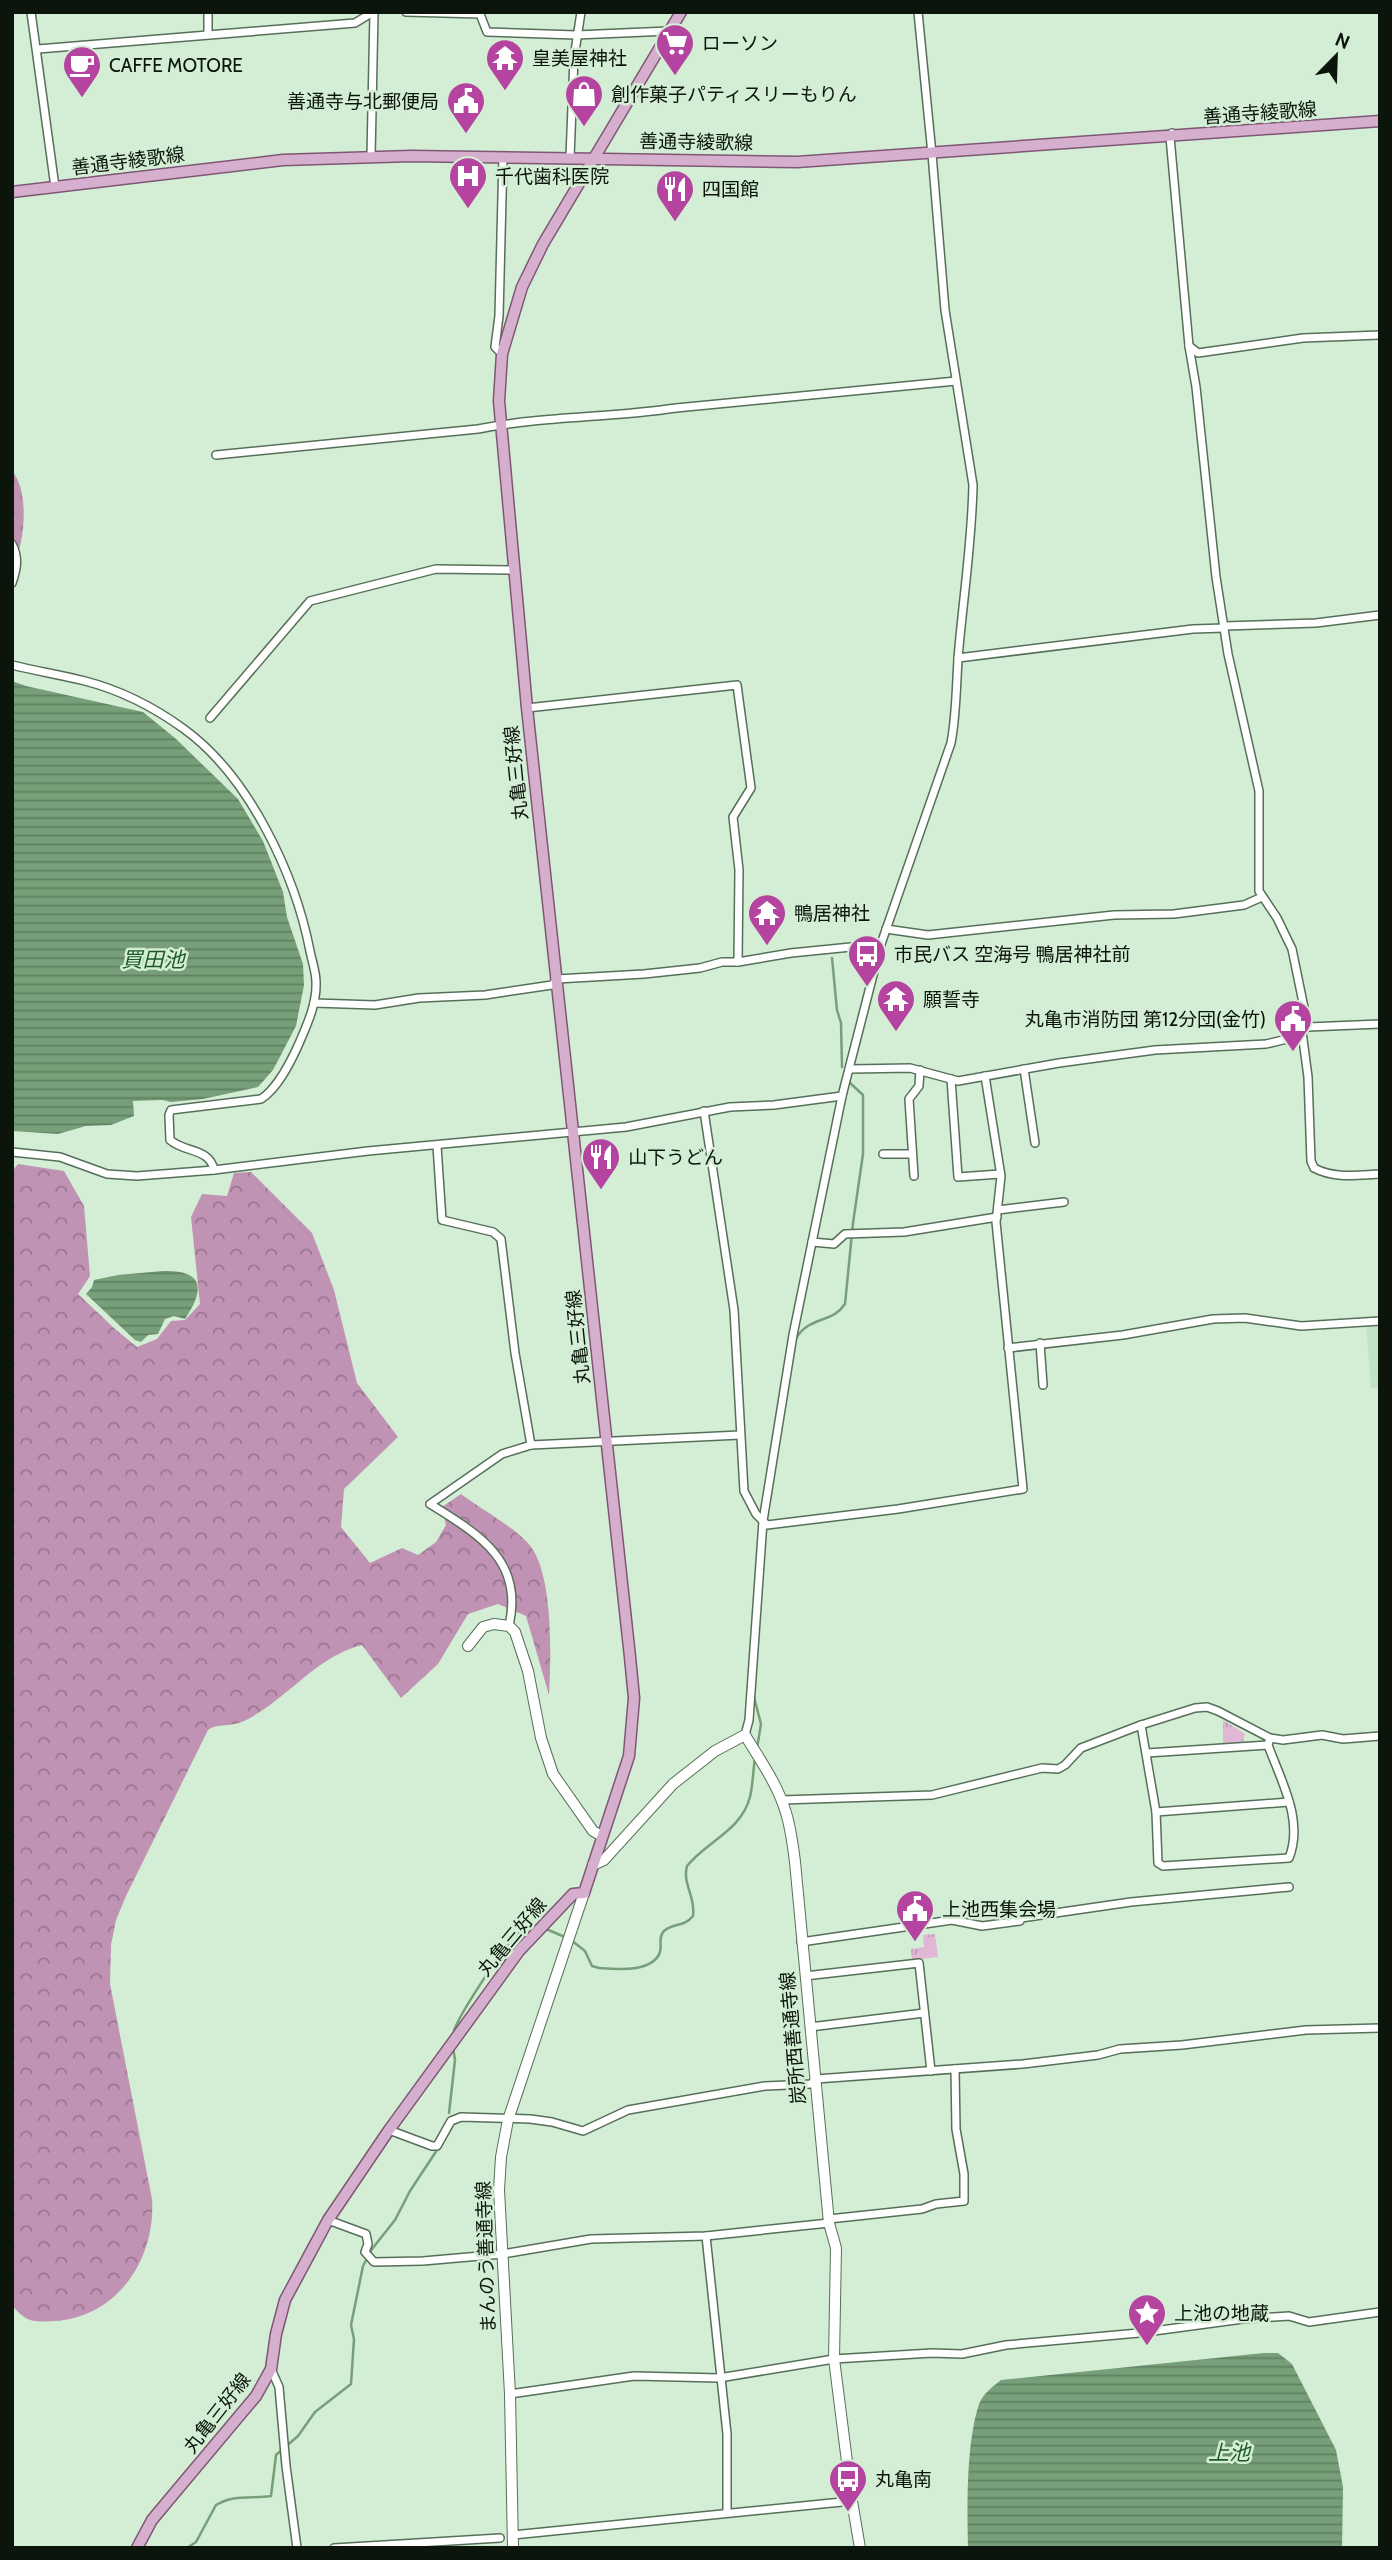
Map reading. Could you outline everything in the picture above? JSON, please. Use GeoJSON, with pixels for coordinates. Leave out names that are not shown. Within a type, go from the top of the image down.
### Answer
{"type":"FeatureCollection","features":[{"type":"Feature","properties":{"kind":"main road","name":"丸亀三好線"},"geometry":{"type":"LineString","coordinates":[[136,2548],[152,2520],[256,2396],[271,2369],[285,2300],[328,2220],[389,2130],[519,1951],[573,1894],[584,1893],[629,1756],[634,1698],[527,708],[499,401],[502,354],[522,287],[543,244],[681,12]]}},
{"type":"Feature","properties":{"kind":"main road","name":"善通寺綾歌線"},"geometry":{"type":"LineString","coordinates":[[12,192],[283,160],[570,157],[797,162],[1380,121]]}},
{"type":"Feature","properties":{"kind":"main road"},"geometry":{"type":"LineString","coordinates":[[468,1646],[483,1627],[494,1624],[509,1626],[519,1638],[541,1738],[553,1774],[593,1831],[602,1836]]}},
{"type":"Feature","properties":{"kind":"main road"},"geometry":{"type":"LineString","coordinates":[[593,1865],[604,1860],[673,1784],[695,1765],[745,1735]]}},
{"type":"Feature","properties":{"kind":"main road","name":"炭所西善通寺線"},"geometry":{"type":"LineString","coordinates":[[745,1735],[782,1801],[795,1862],[829,2221],[836,2248],[834,2359],[860,2548]]}},
{"type":"Feature","properties":{"kind":"main road","name":"まんのう善通寺線"},"geometry":{"type":"LineString","coordinates":[[513,2548],[510,2394],[499,2190],[501,2157],[508,2119],[584,1893]]}},
{"type":"Feature","properties":{"kind":"street"},"geometry":{"type":"LineString","coordinates":[[31,12],[55,187]]}},
{"type":"Feature","properties":{"kind":"street"},"geometry":{"type":"LineString","coordinates":[[208,12],[208,34]]}},
{"type":"Feature","properties":{"kind":"street"},"geometry":{"type":"LineString","coordinates":[[38,50],[355,23],[373,12]]}},
{"type":"Feature","properties":{"kind":"street"},"geometry":{"type":"LineString","coordinates":[[370,157],[373,12]]}},
{"type":"Feature","properties":{"kind":"street"},"geometry":{"type":"LineString","coordinates":[[406,12],[480,14],[487,32],[576,35],[669,31]]}},
{"type":"Feature","properties":{"kind":"street"},"geometry":{"type":"LineString","coordinates":[[570,157],[576,35],[581,12]]}},
{"type":"Feature","properties":{"kind":"street"},"geometry":{"type":"LineString","coordinates":[[745,1735],[749,1720],[765,1523],[790,1347],[842,1096],[881,944],[951,743],[954,725],[973,485],[945,310],[918,12]]}},
{"type":"Feature","properties":{"kind":"street"},"geometry":{"type":"LineString","coordinates":[[1171,134],[1189,346],[1224,627],[1259,791],[1259,891],[1293,949],[1305,1030],[1311,1161],[1314,1168],[1325,1174],[1380,1174]]}},
{"type":"Feature","properties":{"kind":"street"},"geometry":{"type":"LineString","coordinates":[[502,354],[495,347],[499,316],[503,157]]}},
{"type":"Feature","properties":{"kind":"street"},"geometry":{"type":"LineString","coordinates":[[1189,346],[1198,353],[1303,338],[1380,335]]}},
{"type":"Feature","properties":{"kind":"street"},"geometry":{"type":"LineString","coordinates":[[216,456],[585,416],[638,414],[956,381]]}},
{"type":"Feature","properties":{"kind":"street"},"geometry":{"type":"LineString","coordinates":[[12,544],[17,557],[17,570],[12,583]]}},
{"type":"Feature","properties":{"kind":"street"},"geometry":{"type":"LineString","coordinates":[[210,718],[310,601],[436,569],[514,570]]}},
{"type":"Feature","properties":{"kind":"street"},"geometry":{"type":"LineString","coordinates":[[958,658],[1193,629],[1316,623],[1380,615]]}},
{"type":"Feature","properties":{"kind":"street"},"geometry":{"type":"LineString","coordinates":[[12,665],[110,689],[146,705],[185,730],[226,771],[254,809],[296,892],[316,981],[314,1003],[293,1057],[270,1093],[261,1099],[171,1110],[169,1115],[170,1140],[177,1147],[200,1152],[209,1158],[214,1170]]}},
{"type":"Feature","properties":{"kind":"street"},"geometry":{"type":"LineString","coordinates":[[527,708],[737,685],[751,788],[733,817],[739,870],[738,962]]}},
{"type":"Feature","properties":{"kind":"street"},"geometry":{"type":"LineString","coordinates":[[886,929],[928,935],[1114,915],[1174,914],[1244,905],[1262,897]]}},
{"type":"Feature","properties":{"kind":"street"},"geometry":{"type":"LineString","coordinates":[[314,1003],[375,1005],[419,998],[485,995],[552,985],[557,979],[700,968],[722,962],[881,944]]}},
{"type":"Feature","properties":{"kind":"street"},"geometry":{"type":"LineString","coordinates":[[851,1069],[920,1070],[958,1081],[1154,1049],[1266,1044],[1305,1030],[1380,1024]]}},
{"type":"Feature","properties":{"kind":"street"},"geometry":{"type":"LineString","coordinates":[[1024,1069],[1035,1143]]}},
{"type":"Feature","properties":{"kind":"street"},"geometry":{"type":"LineString","coordinates":[[914,1176],[909,1099],[919,1087],[920,1070]]}},
{"type":"Feature","properties":{"kind":"street"},"geometry":{"type":"LineString","coordinates":[[765,1523],[898,1510],[1023,1489],[997,1213],[1000,1174],[985,1076]]}},
{"type":"Feature","properties":{"kind":"street"},"geometry":{"type":"LineString","coordinates":[[951,1079],[958,1178],[1000,1174]]}},
{"type":"Feature","properties":{"kind":"street"},"geometry":{"type":"LineString","coordinates":[[12,1152],[60,1157],[107,1174],[137,1176],[626,1127],[704,1111],[842,1096]]}},
{"type":"Feature","properties":{"kind":"street"},"geometry":{"type":"LineString","coordinates":[[704,1111],[734,1310],[744,1491],[756,1514],[765,1523]]}},
{"type":"Feature","properties":{"kind":"street"},"geometry":{"type":"LineString","coordinates":[[437,1146],[442,1220],[493,1232],[501,1239],[515,1353],[531,1445]]}},
{"type":"Feature","properties":{"kind":"street"},"geometry":{"type":"LineString","coordinates":[[883,1154],[912,1154]]}},
{"type":"Feature","properties":{"kind":"street"},"geometry":{"type":"LineString","coordinates":[[812,1242],[834,1244],[845,1234],[904,1232],[1064,1202]]}},
{"type":"Feature","properties":{"kind":"street"},"geometry":{"type":"LineString","coordinates":[[1008,1348],[1123,1335],[1213,1319],[1245,1318],[1301,1326],[1380,1321]]}},
{"type":"Feature","properties":{"kind":"street"},"geometry":{"type":"LineString","coordinates":[[1040,1343],[1043,1385]]}},
{"type":"Feature","properties":{"kind":"street"},"geometry":{"type":"LineString","coordinates":[[509,1626],[513,1592],[509,1574],[502,1562],[484,1542],[458,1521],[430,1504],[502,1454],[531,1445],[740,1436]]}},
{"type":"Feature","properties":{"kind":"street"},"geometry":{"type":"LineString","coordinates":[[782,1801],[932,1795],[1042,1768],[1058,1769],[1081,1748],[1141,1725],[1195,1708],[1207,1707],[1269,1742],[1296,1828],[1294,1846],[1289,1858],[1163,1866],[1158,1863],[1156,1812],[1141,1725]]}},
{"type":"Feature","properties":{"kind":"street"},"geometry":{"type":"LineString","coordinates":[[1147,1753],[1322,1735],[1343,1739],[1380,1736]]}},
{"type":"Feature","properties":{"kind":"street"},"geometry":{"type":"LineString","coordinates":[[1156,1812],[1289,1802]]}},
{"type":"Feature","properties":{"kind":"street"},"geometry":{"type":"LineString","coordinates":[[801,1942],[952,1920],[982,1926],[1131,1902],[1289,1887]]}},
{"type":"Feature","properties":{"kind":"street"},"geometry":{"type":"LineString","coordinates":[[805,1976],[919,1963],[931,2071]]}},
{"type":"Feature","properties":{"kind":"street"},"geometry":{"type":"LineString","coordinates":[[810,2027],[924,2013]]}},
{"type":"Feature","properties":{"kind":"street"},"geometry":{"type":"LineString","coordinates":[[389,2130],[432,2146],[437,2146],[451,2121],[461,2117],[552,2122],[583,2131],[628,2110],[765,2086],[811,2084],[816,2079],[1023,2064],[1098,2055],[1120,2049],[1182,2045],[1306,2030],[1380,2028]]}},
{"type":"Feature","properties":{"kind":"street"},"geometry":{"type":"LineString","coordinates":[[328,2220],[366,2234],[368,2244],[365,2252],[374,2262],[423,2261],[503,2253],[591,2239],[706,2236],[964,2201],[964,2174],[956,2129],[955,2069]]}},
{"type":"Feature","properties":{"kind":"street"},"geometry":{"type":"LineString","coordinates":[[706,2236],[727,2434],[727,2512]]}},
{"type":"Feature","properties":{"kind":"street"},"geometry":{"type":"LineString","coordinates":[[510,2394],[634,2376],[719,2378],[834,2359],[932,2353],[962,2354],[1006,2345],[1139,2333],[1243,2319],[1289,2316],[1309,2322],[1380,2312]]}},
{"type":"Feature","properties":{"kind":"street"},"geometry":{"type":"LineString","coordinates":[[271,2369],[279,2387],[298,2548]]}},
{"type":"Feature","properties":{"kind":"street"},"geometry":{"type":"LineString","coordinates":[[513,2535],[852,2501]]}},
{"type":"Feature","properties":{"kind":"street"},"geometry":{"type":"LineString","coordinates":[[334,2548],[500,2538]]}},
{"type":"Feature","properties":{"kind":"shaded area"},"geometry":{"type":"Polygon","coordinates":[[[1380,1323],[1380,1388],[1371,1388],[1366,1324],[1380,1323]]]}},
{"type":"Feature","properties":{"kind":"green space"},"geometry":{"type":"Polygon","coordinates":[[[12,471],[21,491],[24,519],[20,546],[12,567],[12,471]]]}},
{"type":"Feature","properties":{"kind":"green space"},"geometry":{"type":"Polygon","coordinates":[[[18,1164],[64,1171],[84,1206],[90,1276],[78,1294],[137,1347],[157,1339],[171,1321],[185,1320],[200,1304],[191,1217],[202,1194],[227,1196],[234,1173],[251,1172],[312,1233],[334,1290],[357,1383],[398,1437],[344,1489],[341,1527],[370,1563],[402,1548],[418,1555],[436,1542],[446,1525],[442,1507],[461,1494],[520,1535],[536,1555],[546,1592],[550,1637],[549,1695],[526,1616],[498,1604],[468,1614],[438,1664],[401,1698],[362,1645],[330,1659],[274,1702],[244,1721],[208,1730],[126,1896],[116,1920],[111,1945],[110,1984],[152,2199],[152,2221],[147,2242],[129,2281],[114,2296],[97,2309],[77,2317],[55,2321],[26,2318],[12,2305],[12,1171],[18,1164]]]}},
{"type":"Feature","properties":{"kind":"green space"},"geometry":{"type":"Polygon","coordinates":[[[1223,1720],[1245,1734],[1243,1742],[1223,1743],[1223,1720]]]}},
{"type":"Feature","properties":{"kind":"green space"},"geometry":{"type":"Polygon","coordinates":[[[935,1934],[938,1957],[912,1960],[911,1949],[924,1947],[923,1935],[935,1934]]]}},
{"type":"Feature","properties":{"kind":"water","name":"買田池"},"geometry":{"type":"Polygon","coordinates":[[[12,681],[143,712],[175,738],[238,799],[263,841],[283,892],[287,917],[303,964],[304,985],[296,1026],[273,1070],[258,1087],[203,1099],[133,1101],[134,1116],[111,1125],[86,1126],[58,1134],[12,1131],[12,681]]]}},
{"type":"Feature","properties":{"kind":"water"},"geometry":{"type":"Polygon","coordinates":[[[163,1271],[186,1274],[193,1278],[197,1283],[196,1298],[185,1319],[174,1316],[165,1319],[158,1334],[148,1335],[141,1342],[135,1340],[86,1294],[94,1280],[163,1271]]]}},
{"type":"Feature","properties":{"kind":"water","name":"上池"},"geometry":{"type":"Polygon","coordinates":[[[1278,2353],[1292,2364],[1336,2450],[1343,2487],[1342,2548],[968,2548],[968,2475],[975,2420],[983,2397],[1001,2380],[1278,2353]]]}},
{"type":"Feature","properties":{"kind":"waterway"},"geometry":{"type":"LineString","coordinates":[[832,958],[837,1010],[841,1023],[842,1067]]}},
{"type":"Feature","properties":{"kind":"waterway"},"geometry":{"type":"LineString","coordinates":[[795,1340],[807,1327],[834,1315],[845,1304],[863,1154],[863,1095],[849,1082]]}},
{"type":"Feature","properties":{"kind":"waterway"},"geometry":{"type":"LineString","coordinates":[[754,1697],[761,1724],[757,1748]]}},
{"type":"Feature","properties":{"kind":"waterway"},"geometry":{"type":"LineString","coordinates":[[571,1940],[585,1951],[592,1966],[599,1968],[642,1967],[656,1959],[660,1952],[662,1933],[693,1916],[693,1903],[686,1878],[687,1866],[731,1827],[746,1809],[755,1758]]}},
{"type":"Feature","properties":{"kind":"waterway"},"geometry":{"type":"LineString","coordinates":[[454,2030],[476,1991],[508,1945],[525,1928],[536,1927]]}},
{"type":"Feature","properties":{"kind":"waterway"},"geometry":{"type":"LineString","coordinates":[[546,1929],[565,1937]]}},
{"type":"Feature","properties":{"kind":"waterway"},"geometry":{"type":"LineString","coordinates":[[449,2113],[455,2060],[453,2047]]}},
{"type":"Feature","properties":{"kind":"waterway"},"geometry":{"type":"LineString","coordinates":[[187,2548],[196,2542],[216,2505],[236,2498],[271,2496],[276,2455],[298,2436],[315,2412],[351,2384],[354,2339],[351,2325],[363,2266],[372,2249],[395,2220],[437,2150]]}},
{"type":"Feature","properties":{"kind":"place","name":"ローソン"},"geometry":{"type":"Point","coordinates":[675,77]}},
{"type":"Feature","properties":{"kind":"place","name":"皇美屋神社"},"geometry":{"type":"Point","coordinates":[505,92]}},
{"type":"Feature","properties":{"kind":"place","name":"CAFFE MOTORE"},"geometry":{"type":"Point","coordinates":[82,99]}},
{"type":"Feature","properties":{"kind":"place","name":"創作菓子パティスリーもりん"},"geometry":{"type":"Point","coordinates":[584,128]}},
{"type":"Feature","properties":{"kind":"place","name":"善通寺与北郵便局"},"geometry":{"type":"Point","coordinates":[466,135]}},
{"type":"Feature","properties":{"kind":"place","name":"千代歯科医院"},"geometry":{"type":"Point","coordinates":[468,210]}},
{"type":"Feature","properties":{"kind":"place","name":"四国館"},"geometry":{"type":"Point","coordinates":[675,223]}},
{"type":"Feature","properties":{"kind":"place","name":"鴨居神社"},"geometry":{"type":"Point","coordinates":[767,947]}},
{"type":"Feature","properties":{"kind":"place","name":"市民バス 空海号 鴨居神社前"},"geometry":{"type":"Point","coordinates":[867,988]}},
{"type":"Feature","properties":{"kind":"place","name":"願誓寺"},"geometry":{"type":"Point","coordinates":[896,1033]}},
{"type":"Feature","properties":{"kind":"place","name":"丸亀市消防団 第12分団(金竹)"},"geometry":{"type":"Point","coordinates":[1293,1053]}},
{"type":"Feature","properties":{"kind":"place","name":"山下うどん"},"geometry":{"type":"Point","coordinates":[601,1191]}},
{"type":"Feature","properties":{"kind":"place","name":"上池西集会場"},"geometry":{"type":"Point","coordinates":[915,1943]}},
{"type":"Feature","properties":{"kind":"place","name":"上池の地蔵"},"geometry":{"type":"Point","coordinates":[1147,2347]}},
{"type":"Feature","properties":{"kind":"place","name":"丸亀南"},"geometry":{"type":"Point","coordinates":[848,2513]}}]}
